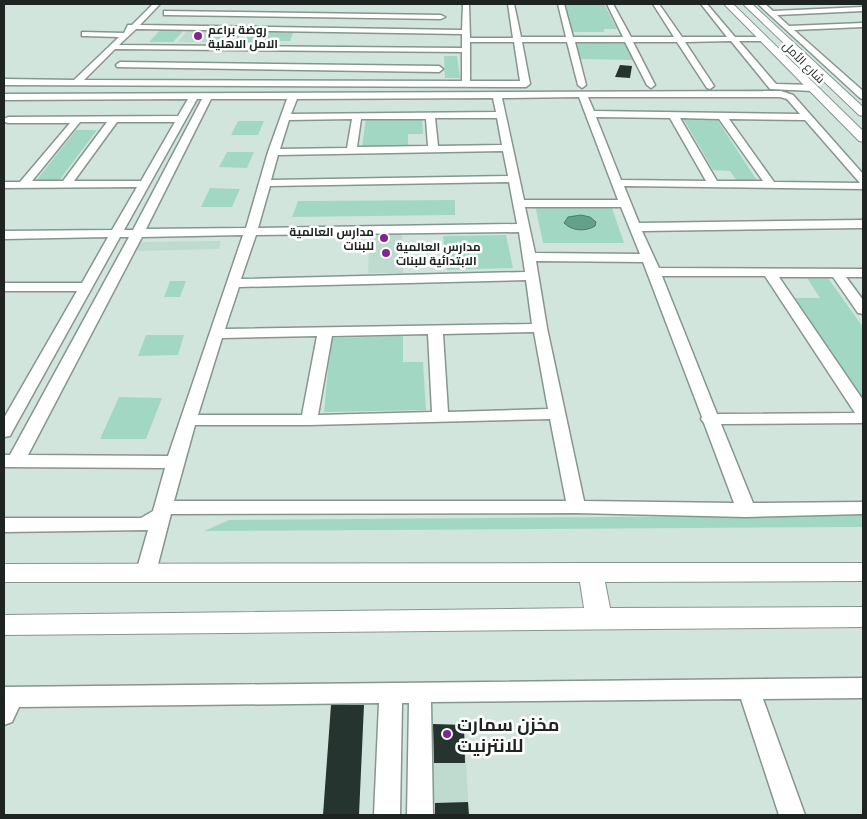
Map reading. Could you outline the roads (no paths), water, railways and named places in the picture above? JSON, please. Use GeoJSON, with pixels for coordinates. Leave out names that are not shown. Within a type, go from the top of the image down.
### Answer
{"type":"FeatureCollection","features":[{"type":"Feature","properties":{"kind":"main road","name":"شارع الأمل"},"geometry":{"type":"LineString","coordinates":[[728,4],[811,87],[858,127],[863,138]]}},
{"type":"Feature","properties":{"kind":"main road","name":"شارع الأمل"},"geometry":{"type":"LineString","coordinates":[[747,4],[863,113]]}},
{"type":"Feature","properties":{"kind":"main road"},"geometry":{"type":"LineString","coordinates":[[592,572],[599,618]]}},
{"type":"Feature","properties":{"kind":"main road"},"geometry":{"type":"LineString","coordinates":[[4,573],[863,572]]}},
{"type":"Feature","properties":{"kind":"main road"},"geometry":{"type":"LineString","coordinates":[[4,625],[863,617]]}},
{"type":"Feature","properties":{"kind":"street"},"geometry":{"type":"LineString","coordinates":[[64,97],[112,48],[110,47],[126,35],[131,27],[157,4]]}},
{"type":"Feature","properties":{"kind":"street"},"geometry":{"type":"LineString","coordinates":[[104,83],[176,4]]}},
{"type":"Feature","properties":{"kind":"street"},"geometry":{"type":"LineString","coordinates":[[276,82],[313,4]]}},
{"type":"Feature","properties":{"kind":"street"},"geometry":{"type":"LineString","coordinates":[[466,4],[466,83]]}},
{"type":"Feature","properties":{"kind":"street"},"geometry":{"type":"LineString","coordinates":[[4,82],[530,84],[518,40],[511,4]]}},
{"type":"Feature","properties":{"kind":"street"},"geometry":{"type":"LineString","coordinates":[[561,4],[590,114],[619,183],[625,204],[654,272],[746,510]]}},
{"type":"Feature","properties":{"kind":"street"},"geometry":{"type":"LineString","coordinates":[[610,4],[651,85]]}},
{"type":"Feature","properties":{"kind":"street"},"geometry":{"type":"LineString","coordinates":[[656,4],[710,86]]}},
{"type":"Feature","properties":{"kind":"street"},"geometry":{"type":"LineString","coordinates":[[704,4],[772,86]]}},
{"type":"Feature","properties":{"kind":"street"},"geometry":{"type":"LineString","coordinates":[[761,4],[863,96]]}},
{"type":"Feature","properties":{"kind":"street"},"geometry":{"type":"LineString","coordinates":[[801,4],[813,11]]}},
{"type":"Feature","properties":{"kind":"street"},"geometry":{"type":"LineString","coordinates":[[845,4],[860,10]]}},
{"type":"Feature","properties":{"kind":"street"},"geometry":{"type":"LineString","coordinates":[[771,13],[860,10]]}},
{"type":"Feature","properties":{"kind":"street"},"geometry":{"type":"LineString","coordinates":[[167,13],[308,15],[441,13],[439,83]]}},
{"type":"Feature","properties":{"kind":"street"},"geometry":{"type":"LineString","coordinates":[[131,27],[145,37],[292,48],[439,69]]}},
{"type":"Feature","properties":{"kind":"street"},"geometry":{"type":"LineString","coordinates":[[790,29],[863,27]]}},
{"type":"Feature","properties":{"kind":"street"},"geometry":{"type":"LineString","coordinates":[[120,65],[441,31],[466,36],[518,40],[763,39]]}},
{"type":"Feature","properties":{"kind":"street"},"geometry":{"type":"LineString","coordinates":[[85,34],[126,35]]}},
{"type":"Feature","properties":{"kind":"street"},"geometry":{"type":"LineString","coordinates":[[110,47],[145,37],[292,48],[466,50]]}},
{"type":"Feature","properties":{"kind":"street"},"geometry":{"type":"LineString","coordinates":[[14,82],[22,76]]}},
{"type":"Feature","properties":{"kind":"street"},"geometry":{"type":"LineString","coordinates":[[602,85],[811,87]]}},
{"type":"Feature","properties":{"kind":"street"},"geometry":{"type":"LineString","coordinates":[[4,97],[497,95],[582,87],[781,94],[790,97],[863,180]]}},
{"type":"Feature","properties":{"kind":"street"},"geometry":{"type":"LineString","coordinates":[[497,95],[509,148],[540,328],[576,507]]}},
{"type":"Feature","properties":{"kind":"street"},"geometry":{"type":"LineString","coordinates":[[6,425],[182,119],[201,96]]}},
{"type":"Feature","properties":{"kind":"street"},"geometry":{"type":"LineString","coordinates":[[175,462],[10,461],[185,144],[201,96]]}},
{"type":"Feature","properties":{"kind":"street"},"geometry":{"type":"LineString","coordinates":[[146,572],[175,462],[252,229],[273,152],[292,96]]}},
{"type":"Feature","properties":{"kind":"street"},"geometry":{"type":"LineString","coordinates":[[6,122],[31,97]]}},
{"type":"Feature","properties":{"kind":"street"},"geometry":{"type":"LineString","coordinates":[[590,114],[806,117]]}},
{"type":"Feature","properties":{"kind":"street"},"geometry":{"type":"LineString","coordinates":[[352,150],[356,115]]}},
{"type":"Feature","properties":{"kind":"street"},"geometry":{"type":"LineString","coordinates":[[430,115],[433,149]]}},
{"type":"Feature","properties":{"kind":"street"},"geometry":{"type":"LineString","coordinates":[[284,117],[501,115]]}},
{"type":"Feature","properties":{"kind":"street"},"geometry":{"type":"LineString","coordinates":[[674,116],[714,185]]}},
{"type":"Feature","properties":{"kind":"street"},"geometry":{"type":"LineString","coordinates":[[722,116],[772,186]]}},
{"type":"Feature","properties":{"kind":"street"},"geometry":{"type":"LineString","coordinates":[[6,122],[78,119],[182,119]]}},
{"type":"Feature","properties":{"kind":"street"},"geometry":{"type":"LineString","coordinates":[[24,185],[78,119]]}},
{"type":"Feature","properties":{"kind":"street"},"geometry":{"type":"LineString","coordinates":[[66,185],[114,119]]}},
{"type":"Feature","properties":{"kind":"street"},"geometry":{"type":"LineString","coordinates":[[273,152],[509,148]]}},
{"type":"Feature","properties":{"kind":"street"},"geometry":{"type":"LineString","coordinates":[[264,183],[514,179]]}},
{"type":"Feature","properties":{"kind":"street"},"geometry":{"type":"LineString","coordinates":[[619,183],[863,186]]}},
{"type":"Feature","properties":{"kind":"street"},"geometry":{"type":"LineString","coordinates":[[4,185],[145,184]]}},
{"type":"Feature","properties":{"kind":"street"},"geometry":{"type":"LineString","coordinates":[[518,203],[625,204]]}},
{"type":"Feature","properties":{"kind":"street"},"geometry":{"type":"LineString","coordinates":[[4,235],[137,230],[523,224]]}},
{"type":"Feature","properties":{"kind":"street"},"geometry":{"type":"LineString","coordinates":[[638,232],[863,224]]}},
{"type":"Feature","properties":{"kind":"street"},"geometry":{"type":"LineString","coordinates":[[4,227],[118,231]]}},
{"type":"Feature","properties":{"kind":"street"},"geometry":{"type":"LineString","coordinates":[[638,232],[863,232]]}},
{"type":"Feature","properties":{"kind":"street"},"geometry":{"type":"LineString","coordinates":[[529,257],[647,258]]}},
{"type":"Feature","properties":{"kind":"street"},"geometry":{"type":"LineString","coordinates":[[654,272],[863,273]]}},
{"type":"Feature","properties":{"kind":"street"},"geometry":{"type":"LineString","coordinates":[[769,272],[863,412]]}},
{"type":"Feature","properties":{"kind":"street"},"geometry":{"type":"LineString","coordinates":[[837,273],[863,310]]}},
{"type":"Feature","properties":{"kind":"street"},"geometry":{"type":"LineString","coordinates":[[234,283],[532,276]]}},
{"type":"Feature","properties":{"kind":"street"},"geometry":{"type":"LineString","coordinates":[[4,287],[86,287]]}},
{"type":"Feature","properties":{"kind":"street"},"geometry":{"type":"LineString","coordinates":[[216,334],[540,328]]}},
{"type":"Feature","properties":{"kind":"street"},"geometry":{"type":"LineString","coordinates":[[435,330],[440,417]]}},
{"type":"Feature","properties":{"kind":"street"},"geometry":{"type":"LineString","coordinates":[[309,420],[324,333]]}},
{"type":"Feature","properties":{"kind":"street"},"geometry":{"type":"LineString","coordinates":[[190,420],[309,420],[557,414]]}},
{"type":"Feature","properties":{"kind":"street"},"geometry":{"type":"LineString","coordinates":[[710,419],[863,418]]}},
{"type":"Feature","properties":{"kind":"street"},"geometry":{"type":"LineString","coordinates":[[163,511],[576,507],[746,510],[863,508]]}},
{"type":"Feature","properties":{"kind":"street"},"geometry":{"type":"LineString","coordinates":[[4,525],[143,525],[157,519],[163,511]]}},
{"type":"Feature","properties":{"kind":"street"},"geometry":{"type":"LineString","coordinates":[[6,703],[391,693],[863,688]]}},
{"type":"Feature","properties":{"kind":"street"},"geometry":{"type":"LineString","coordinates":[[749,690],[792,815]]}},
{"type":"Feature","properties":{"kind":"street"},"geometry":{"type":"LineString","coordinates":[[387,815],[391,693]]}},
{"type":"Feature","properties":{"kind":"street"},"geometry":{"type":"LineString","coordinates":[[420,693],[420,815]]}},
{"type":"Feature","properties":{"kind":"place","name":"روضة براعم الامل الاهلية"},"geometry":{"type":"Point","coordinates":[198,36]}},
{"type":"Feature","properties":{"kind":"place","name":"مدارس العالمية للبنات"},"geometry":{"type":"Point","coordinates":[384,238]}},
{"type":"Feature","properties":{"kind":"place","name":"مدارس العالمية الابتدائية للبنات"},"geometry":{"type":"Point","coordinates":[386,253]}},
{"type":"Feature","properties":{"kind":"place","name":"مخزن سمارت للانترنيت"},"geometry":{"type":"Point","coordinates":[447,734]}}]}
